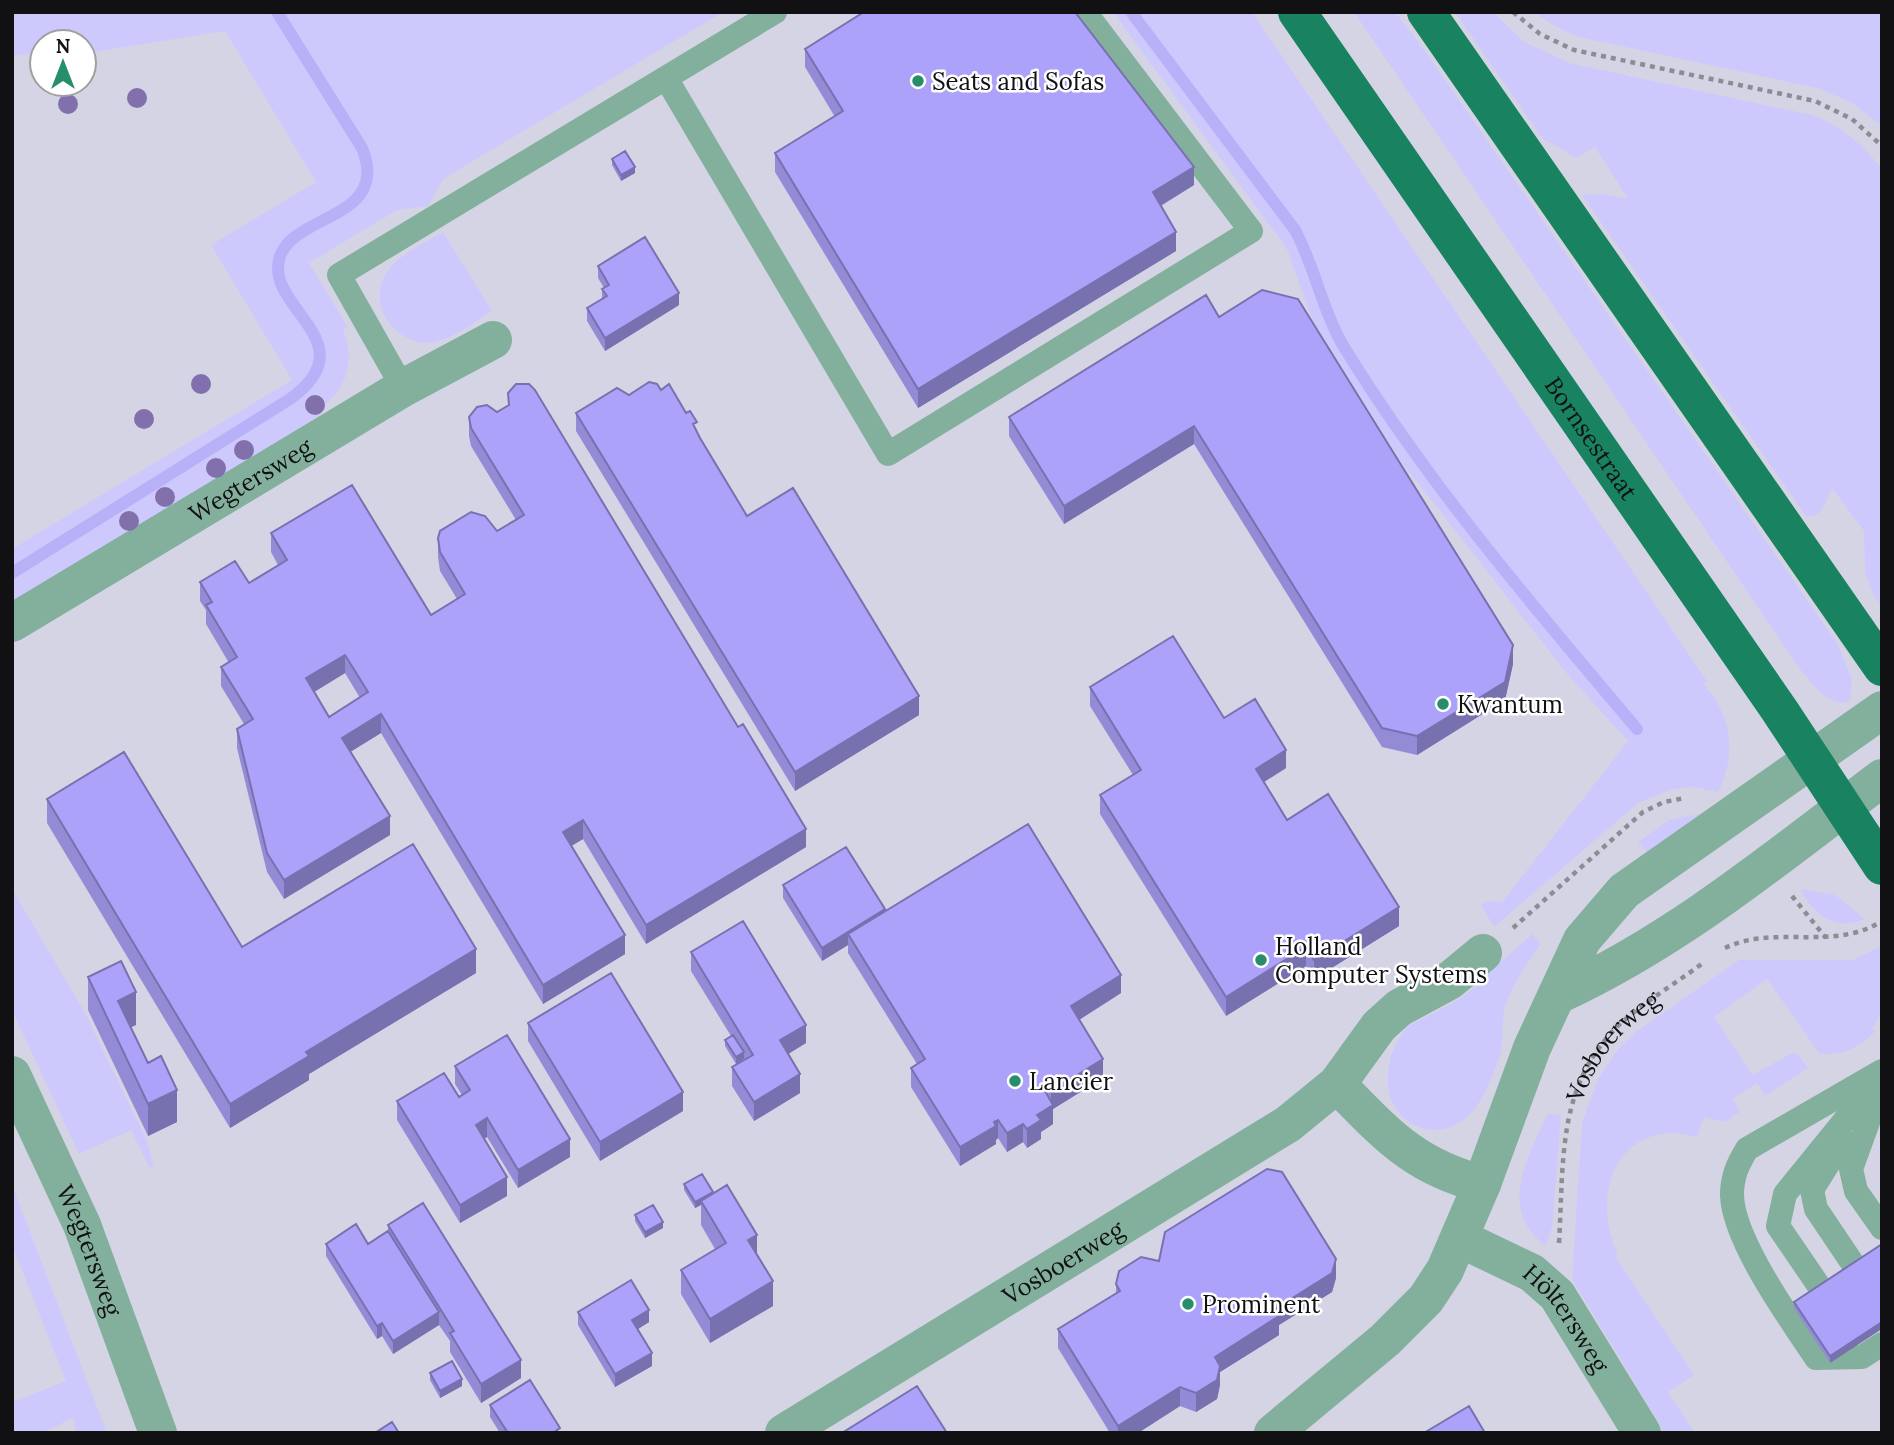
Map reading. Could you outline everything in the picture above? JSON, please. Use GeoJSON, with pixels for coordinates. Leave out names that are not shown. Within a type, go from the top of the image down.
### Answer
{"type":"FeatureCollection","features":[{"type":"Feature","properties":{"kind":"main road","name":"Bornsestraat"},"geometry":{"type":"LineString","coordinates":[[1297,12],[1882,866]]}},
{"type":"Feature","properties":{"kind":"main road"},"geometry":{"type":"LineString","coordinates":[[1426,12],[1882,667]]}},
{"type":"Feature","properties":{"kind":"street","name":"Wegtersweg"},"geometry":{"type":"LineString","coordinates":[[12,623],[403,388],[493,340]]}},
{"type":"Feature","properties":{"kind":"street"},"geometry":{"type":"LineString","coordinates":[[1273,1433],[1385,1340],[1426,1300],[1461,1239],[1532,1048],[1583,940],[1624,891],[1882,710]]}},
{"type":"Feature","properties":{"kind":"street","name":"Vosboerweg"},"geometry":{"type":"LineString","coordinates":[[1558,995],[1605,973],[1652,944],[1882,778]]}},
{"type":"Feature","properties":{"kind":"street","name":"Vosboerweg"},"geometry":{"type":"LineString","coordinates":[[784,1433],[1288,1124],[1337,1084],[1379,1026],[1398,1008],[1449,981],[1483,953]]}},
{"type":"Feature","properties":{"kind":"street","name":"Wegtersweg"},"geometry":{"type":"LineString","coordinates":[[12,1075],[20,1112],[82,1225],[158,1433]]}},
{"type":"Feature","properties":{"kind":"street"},"geometry":{"type":"LineString","coordinates":[[1337,1084],[1415,1158],[1447,1175],[1482,1184]]}},
{"type":"Feature","properties":{"kind":"street","name":"Höltersweg"},"geometry":{"type":"LineString","coordinates":[[1461,1239],[1532,1273],[1557,1295],[1589,1342],[1642,1433]]}},
{"type":"Feature","properties":{"kind":"lane"},"geometry":{"type":"LineString","coordinates":[[403,388],[339,275],[775,12]]}},
{"type":"Feature","properties":{"kind":"lane"},"geometry":{"type":"LineString","coordinates":[[666,78],[888,454],[1251,231],[1085,12]]}},
{"type":"Feature","properties":{"kind":"lane"},"geometry":{"type":"LineString","coordinates":[[1855,1267],[1816,1209],[1812,1190],[1882,1074]]}},
{"type":"Feature","properties":{"kind":"lane"},"geometry":{"type":"LineString","coordinates":[[1821,1289],[1778,1226],[1785,1194],[1882,1074]]}},
{"type":"Feature","properties":{"kind":"lane"},"geometry":{"type":"LineString","coordinates":[[1882,1074],[1747,1149],[1735,1169],[1732,1196],[1737,1221],[1769,1286],[1816,1358],[1862,1357],[1882,1344]]}},
{"type":"Feature","properties":{"kind":"lane"},"geometry":{"type":"LineString","coordinates":[[1882,1083],[1851,1169],[1856,1191],[1882,1227]]}},
{"type":"Feature","properties":{"kind":"path"},"geometry":{"type":"LineString","coordinates":[[1513,12],[1540,34],[1574,50],[1815,101],[1845,115],[1882,146]]}},
{"type":"Feature","properties":{"kind":"path"},"geometry":{"type":"LineString","coordinates":[[1719,952],[1755,939],[1827,938],[1859,933],[1882,921]]}},
{"type":"Feature","properties":{"kind":"path","name":"Vosboerweg"},"geometry":{"type":"LineString","coordinates":[[1542,1281],[1552,1268],[1558,1250],[1566,1122],[1582,1075],[1601,1046],[1622,1023],[1712,956]]}},
{"type":"Feature","properties":{"kind":"shaded area"},"geometry":{"type":"Polygon","coordinates":[[[12,12],[1882,12],[1882,1433],[12,1433],[12,12]]]}},
{"type":"Feature","properties":{"kind":"shaded area"},"geometry":{"type":"Polygon","coordinates":[[[12,12],[723,12],[443,179],[428,206],[397,210],[309,263],[347,326],[343,330],[349,352],[346,374],[336,393],[319,409],[322,414],[12,604],[12,549],[292,380],[211,245],[316,182],[225,31],[98,51],[98,28],[28,28],[28,54],[12,55],[12,12]]]}},
{"type":"Feature","properties":{"kind":"shaded area"},"geometry":{"type":"Polygon","coordinates":[[[1113,12],[1252,12],[1707,681],[1704,685],[1721,709],[1729,736],[1729,750],[1728,764],[1718,792],[1693,787],[1672,789],[1638,803],[1494,927],[1481,905],[1487,901],[1502,902],[1628,741],[1568,675],[1400,460],[1312,319],[1287,249],[1113,12]]]}},
{"type":"Feature","properties":{"kind":"shaded area"},"geometry":{"type":"Polygon","coordinates":[[[1354,12],[1395,12],[1422,47],[1837,643],[1852,679],[1850,701],[1828,698],[1799,668],[1354,12]]]}},
{"type":"Feature","properties":{"kind":"shaded area"},"geometry":{"type":"Polygon","coordinates":[[[1455,12],[1493,12],[1523,41],[1569,63],[1812,115],[1851,137],[1882,169],[1882,606],[1873,594],[1865,572],[1864,531],[1832,488],[1820,512],[1806,516],[1582,195],[1605,194],[1628,199],[1595,147],[1577,158],[1542,138],[1455,12]]]}},
{"type":"Feature","properties":{"kind":"shaded area"},"geometry":{"type":"Polygon","coordinates":[[[1534,12],[1882,12],[1882,126],[1851,102],[1817,88],[1579,37],[1556,27],[1534,12]]]}},
{"type":"Feature","properties":{"kind":"shaded area"},"geometry":{"type":"Polygon","coordinates":[[[443,232],[492,311],[450,337],[435,342],[409,339],[397,332],[388,322],[382,310],[381,285],[387,272],[398,260],[443,232]]]}},
{"type":"Feature","properties":{"kind":"shaded area"},"geometry":{"type":"Polygon","coordinates":[[[1700,814],[1648,853],[1638,842],[1669,820],[1700,814]]]}},
{"type":"Feature","properties":{"kind":"shaded area"},"geometry":{"type":"Polygon","coordinates":[[[12,889],[84,1011],[146,1139],[154,1167],[149,1167],[131,1130],[79,1154],[12,1010],[12,889]]]}},
{"type":"Feature","properties":{"kind":"shaded area"},"geometry":{"type":"Polygon","coordinates":[[[1800,889],[1835,895],[1865,919],[1844,924],[1827,919],[1812,907],[1800,889]]]}},
{"type":"Feature","properties":{"kind":"shaded area"},"geometry":{"type":"Polygon","coordinates":[[[1532,934],[1541,944],[1506,1004],[1501,1051],[1480,1101],[1465,1119],[1444,1129],[1423,1128],[1408,1121],[1396,1108],[1388,1085],[1390,1060],[1400,1037],[1409,1026],[1477,986],[1499,958],[1503,960],[1532,934]]]}},
{"type":"Feature","properties":{"kind":"shaded area"},"geometry":{"type":"Polygon","coordinates":[[[1882,946],[1882,1012],[1872,1028],[1875,1031],[1864,1042],[1850,1050],[1834,1054],[1819,1053],[1767,979],[1714,1017],[1753,1075],[1792,1053],[1799,1055],[1808,1068],[1765,1096],[1757,1083],[1733,1099],[1740,1112],[1725,1122],[1704,1117],[1697,1137],[1671,1133],[1648,1137],[1631,1148],[1618,1164],[1610,1184],[1607,1206],[1610,1230],[1618,1254],[1615,1256],[1694,1375],[1668,1392],[1695,1433],[1665,1433],[1572,1279],[1582,1123],[1598,1079],[1618,1049],[1637,1031],[1739,960],[1853,960],[1882,946]]]}},
{"type":"Feature","properties":{"kind":"shaded area"},"geometry":{"type":"Polygon","coordinates":[[[1548,1113],[1561,1115],[1552,1227],[1546,1246],[1531,1232],[1523,1216],[1520,1200],[1525,1165],[1548,1113]]]}},
{"type":"Feature","properties":{"kind":"shaded area"},"geometry":{"type":"Polygon","coordinates":[[[12,1185],[107,1433],[76,1433],[73,1418],[41,1433],[12,1433],[12,1402],[66,1381],[12,1245],[12,1185]]]}},
{"type":"Feature","properties":{"kind":"building"},"geometry":{"type":"Polygon","coordinates":[[[864,12],[1075,12],[1194,167],[1153,192],[1176,232],[918,389],[775,153],[843,111],[805,49],[864,12]]]}},
{"type":"Feature","properties":{"kind":"building"},"geometry":{"type":"Polygon","coordinates":[[[625,151],[635,167],[621,175],[612,159],[625,151]]]}},
{"type":"Feature","properties":{"kind":"building"},"geometry":{"type":"Polygon","coordinates":[[[645,237],[679,293],[605,338],[587,308],[607,296],[602,289],[609,285],[598,266],[645,237]]]}},
{"type":"Feature","properties":{"kind":"building"},"geometry":{"type":"Polygon","coordinates":[[[1262,290],[1298,299],[1513,645],[1505,682],[1417,736],[1382,728],[1194,426],[1064,506],[1009,417],[1206,295],[1219,317],[1262,290]]]}},
{"type":"Feature","properties":{"kind":"building"},"geometry":{"type":"Polygon","coordinates":[[[649,382],[657,384],[661,390],[669,384],[686,413],[690,411],[697,422],[693,424],[700,438],[747,516],[793,488],[919,696],[795,772],[576,413],[617,388],[629,395],[649,382]]]}},
{"type":"Feature","properties":{"kind":"building"},"geometry":{"type":"Polygon","coordinates":[[[516,384],[529,384],[535,390],[738,727],[743,724],[806,829],[646,925],[583,820],[563,832],[625,935],[543,985],[381,714],[342,738],[390,816],[284,880],[267,853],[237,729],[253,719],[221,667],[237,657],[206,605],[212,602],[200,582],[235,561],[249,583],[287,560],[271,533],[352,485],[431,615],[465,594],[440,552],[440,531],[471,512],[485,516],[497,531],[524,515],[471,428],[469,417],[477,407],[487,405],[497,412],[509,405],[508,393],[516,384]],[[345,655],[306,678],[329,717],[368,692],[345,655]]]}},
{"type":"Feature","properties":{"kind":"building"},"geometry":{"type":"Polygon","coordinates":[[[1173,636],[1224,718],[1255,699],[1286,750],[1256,769],[1287,820],[1328,794],[1399,907],[1314,960],[1306,947],[1226,997],[1100,795],[1141,770],[1090,687],[1173,636]]]}},
{"type":"Feature","properties":{"kind":"building"},"geometry":{"type":"Polygon","coordinates":[[[124,752],[242,947],[413,844],[476,949],[306,1052],[309,1056],[230,1104],[47,799],[124,752]]]}},
{"type":"Feature","properties":{"kind":"building"},"geometry":{"type":"Polygon","coordinates":[[[1028,824],[1121,975],[1071,1006],[1103,1059],[1051,1091],[1045,1091],[1053,1105],[1037,1115],[1041,1120],[1027,1129],[1023,1124],[1007,1133],[998,1120],[994,1122],[996,1126],[960,1147],[911,1068],[925,1059],[848,934],[1028,824]]]}},
{"type":"Feature","properties":{"kind":"building"},"geometry":{"type":"Polygon","coordinates":[[[846,847],[885,909],[822,948],[783,885],[846,847]]]}},
{"type":"Feature","properties":{"kind":"building"},"geometry":{"type":"Polygon","coordinates":[[[743,921],[806,1025],[780,1040],[800,1074],[754,1102],[732,1067],[753,1055],[691,952],[743,921]]]}},
{"type":"Feature","properties":{"kind":"building"},"geometry":{"type":"Polygon","coordinates":[[[121,961],[136,992],[118,1001],[148,1063],[161,1056],[177,1090],[148,1104],[88,977],[121,961]]]}},
{"type":"Feature","properties":{"kind":"building"},"geometry":{"type":"Polygon","coordinates":[[[611,973],[683,1092],[600,1142],[528,1023],[611,973]]]}},
{"type":"Feature","properties":{"kind":"building"},"geometry":{"type":"Polygon","coordinates":[[[507,1035],[570,1139],[518,1170],[487,1118],[476,1125],[507,1177],[460,1205],[397,1101],[444,1073],[459,1097],[470,1090],[455,1066],[507,1035]]]}},
{"type":"Feature","properties":{"kind":"building"},"geometry":{"type":"Polygon","coordinates":[[[733,1035],[744,1052],[736,1057],[725,1040],[733,1035]]]}},
{"type":"Feature","properties":{"kind":"building"},"geometry":{"type":"Polygon","coordinates":[[[1267,1169],[1282,1172],[1336,1259],[1332,1273],[1275,1309],[1279,1316],[1215,1357],[1220,1366],[1217,1380],[1196,1393],[1180,1387],[1118,1426],[1058,1329],[1120,1291],[1116,1284],[1119,1271],[1141,1257],[1159,1261],[1165,1232],[1267,1169]]]}},
{"type":"Feature","properties":{"kind":"building"},"geometry":{"type":"Polygon","coordinates":[[[702,1174],[713,1192],[695,1202],[684,1184],[702,1174]]]}},
{"type":"Feature","properties":{"kind":"building"},"geometry":{"type":"Polygon","coordinates":[[[727,1185],[757,1235],[748,1240],[773,1281],[710,1319],[681,1270],[726,1243],[701,1201],[727,1185]]]}},
{"type":"Feature","properties":{"kind":"building"},"geometry":{"type":"Polygon","coordinates":[[[423,1203],[521,1360],[481,1384],[450,1333],[454,1331],[388,1225],[423,1203]]]}},
{"type":"Feature","properties":{"kind":"building"},"geometry":{"type":"Polygon","coordinates":[[[653,1205],[663,1222],[645,1232],[635,1215],[653,1205]]]}},
{"type":"Feature","properties":{"kind":"building"},"geometry":{"type":"Polygon","coordinates":[[[356,1224],[368,1244],[388,1231],[439,1312],[393,1341],[382,1323],[377,1326],[326,1244],[356,1224]]]}},
{"type":"Feature","properties":{"kind":"building"},"geometry":{"type":"Polygon","coordinates":[[[1882,1244],[1882,1322],[1830,1356],[1794,1302],[1882,1244]]]}},
{"type":"Feature","properties":{"kind":"building"},"geometry":{"type":"Polygon","coordinates":[[[631,1280],[649,1310],[632,1320],[652,1353],[615,1374],[578,1312],[631,1280]]]}},
{"type":"Feature","properties":{"kind":"building"},"geometry":{"type":"Polygon","coordinates":[[[452,1361],[462,1379],[440,1391],[430,1373],[452,1361]]]}},
{"type":"Feature","properties":{"kind":"building"},"geometry":{"type":"Polygon","coordinates":[[[530,1380],[560,1428],[553,1433],[508,1433],[490,1405],[530,1380]]]}},
{"type":"Feature","properties":{"kind":"building"},"geometry":{"type":"Polygon","coordinates":[[[917,1386],[947,1433],[842,1433],[917,1386]]]}},
{"type":"Feature","properties":{"kind":"building"},"geometry":{"type":"Polygon","coordinates":[[[1469,1406],[1485,1433],[1424,1433],[1469,1406]]]}},
{"type":"Feature","properties":{"kind":"building"},"geometry":{"type":"Polygon","coordinates":[[[392,1422],[399,1433],[375,1433],[392,1422]]]}},
{"type":"Feature","properties":{"kind":"waterway"},"geometry":{"type":"LineString","coordinates":[[12,573],[290,399],[311,379],[320,361],[318,343],[279,278],[279,260],[287,245],[300,233],[352,203],[363,190],[367,172],[362,148],[277,12]]}},
{"type":"Feature","properties":{"kind":"waterway"},"geometry":{"type":"LineString","coordinates":[[1131,12],[1295,230],[1336,333],[1376,398],[1483,543],[1637,729]]}},
{"type":"Feature","properties":{"kind":"place","name":"Seats and Sofas"},"geometry":{"type":"Point","coordinates":[918,81]}},
{"type":"Feature","properties":{"kind":"place","name":"Kwantum"},"geometry":{"type":"Point","coordinates":[1443,704]}},
{"type":"Feature","properties":{"kind":"place","name":"Holland Computer Systems"},"geometry":{"type":"Point","coordinates":[1261,960]}},
{"type":"Feature","properties":{"kind":"place","name":"Lancier"},"geometry":{"type":"Point","coordinates":[1015,1081]}},
{"type":"Feature","properties":{"kind":"place","name":"Prominent"},"geometry":{"type":"Point","coordinates":[1188,1304]}}]}
